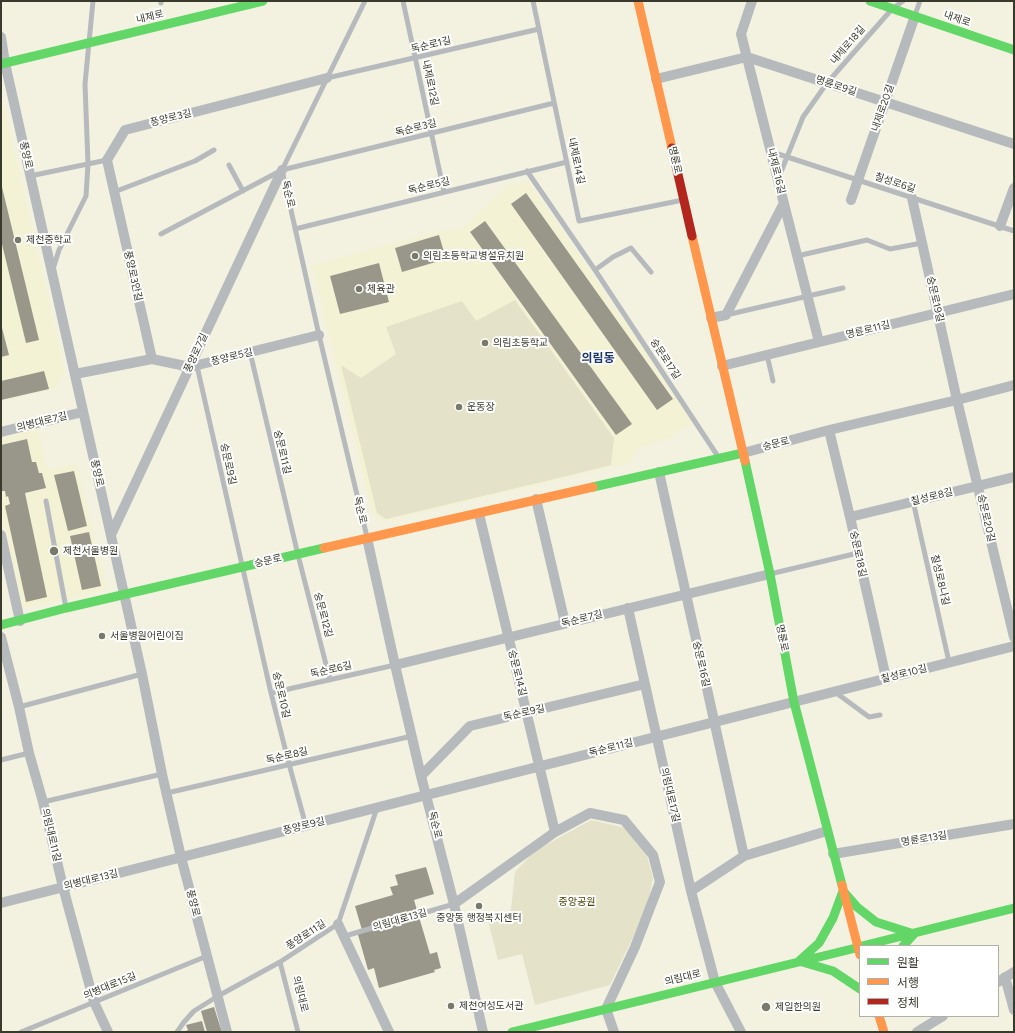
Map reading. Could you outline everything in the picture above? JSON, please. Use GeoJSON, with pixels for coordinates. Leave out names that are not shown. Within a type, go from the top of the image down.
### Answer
{"type":"FeatureCollection","features":[{"type":"Feature","properties":{"kind":"street","name":"내제로"},"geometry":{"type":"LineString","coordinates":[[3,64],[263,1]]}},
{"type":"Feature","properties":{"kind":"street","name":"명륜로"},"geometry":{"type":"LineString","coordinates":[[638,1],[770,574],[794,702],[833,854],[859,946]]}},
{"type":"Feature","properties":{"kind":"street","name":"내제로16길"},"geometry":{"type":"LineString","coordinates":[[752,1],[741,34],[819,342]]}},
{"type":"Feature","properties":{"kind":"street","name":"내제로"},"geometry":{"type":"LineString","coordinates":[[870,1],[1014,50]]}},
{"type":"Feature","properties":{"kind":"street","name":"내제로20길"},"geometry":{"type":"LineString","coordinates":[[851,200],[915,16]]}},
{"type":"Feature","properties":{"kind":"street","name":"풍양로"},"geometry":{"type":"LineString","coordinates":[[1,37],[3,64],[30,176],[111,535],[180,857],[227,1032]]}},
{"type":"Feature","properties":{"kind":"street"},"geometry":{"type":"LineString","coordinates":[[656,79],[747,57]]}},
{"type":"Feature","properties":{"kind":"street","name":"명륜로9길"},"geometry":{"type":"LineString","coordinates":[[747,57],[1014,144]]}},
{"type":"Feature","properties":{"kind":"street","name":"풍양로3길"},"geometry":{"type":"LineString","coordinates":[[107,160],[125,130],[327,78]]}},
{"type":"Feature","properties":{"kind":"street","name":"풍양로3안길"},"geometry":{"type":"LineString","coordinates":[[107,160],[152,359]]}},
{"type":"Feature","properties":{"kind":"street","name":"풍양로7길"},"geometry":{"type":"LineString","coordinates":[[111,535],[193,366],[282,170]]}},
{"type":"Feature","properties":{"kind":"street"},"geometry":{"type":"LineString","coordinates":[[1000,226],[1014,188]]}},
{"type":"Feature","properties":{"kind":"street","name":"숭문로19길"},"geometry":{"type":"LineString","coordinates":[[912,198],[957,400]]}},
{"type":"Feature","properties":{"kind":"street"},"geometry":{"type":"LineString","coordinates":[[711,318],[726,315],[784,203]]}},
{"type":"Feature","properties":{"kind":"street","name":"명륜로11길"},"geometry":{"type":"LineString","coordinates":[[722,366],[1014,294]]}},
{"type":"Feature","properties":{"kind":"street","name":"풍양로5길"},"geometry":{"type":"LineString","coordinates":[[75,374],[152,359],[193,366],[319,335]]}},
{"type":"Feature","properties":{"kind":"street","name":"숭문로"},"geometry":{"type":"LineString","coordinates":[[1,626],[66,608],[367,538],[479,514],[536,499],[743,453],[829,430],[1014,385]]}},
{"type":"Feature","properties":{"kind":"street","name":"숭문로20길"},"geometry":{"type":"LineString","coordinates":[[957,400],[1014,637]]}},
{"type":"Feature","properties":{"kind":"street","name":"의병대로7길"},"geometry":{"type":"LineString","coordinates":[[1,432],[83,412]]}},
{"type":"Feature","properties":{"kind":"street","name":"숭문로18길"},"geometry":{"type":"LineString","coordinates":[[829,430],[886,678]]}},
{"type":"Feature","properties":{"kind":"street","name":"숭문로16길"},"geometry":{"type":"LineString","coordinates":[[659,472],[744,856]]}},
{"type":"Feature","properties":{"kind":"street","name":"칠성로8길"},"geometry":{"type":"LineString","coordinates":[[850,517],[1014,477]]}},
{"type":"Feature","properties":{"kind":"street"},"geometry":{"type":"LineString","coordinates":[[536,499],[565,623]]}},
{"type":"Feature","properties":{"kind":"street","name":"숭문로14길"},"geometry":{"type":"LineString","coordinates":[[479,514],[555,832]]}},
{"type":"Feature","properties":{"kind":"street"},"geometry":{"type":"LineString","coordinates":[[1,535],[20,621]]}},
{"type":"Feature","properties":{"kind":"street","name":"독순로"},"geometry":{"type":"LineString","coordinates":[[367,538],[421,776],[454,904],[484,1032]]}},
{"type":"Feature","properties":{"kind":"street","name":"독순로7길"},"geometry":{"type":"LineString","coordinates":[[395,665],[770,574]]}},
{"type":"Feature","properties":{"kind":"street","name":"의림대로17길"},"geometry":{"type":"LineString","coordinates":[[628,608],[692,891],[715,982],[742,1032]]}},
{"type":"Feature","properties":{"kind":"street","name":"의림대로11길"},"geometry":{"type":"LineString","coordinates":[[1,637],[63,887],[94,1002],[108,1032]]}},
{"type":"Feature","properties":{"kind":"street","name":"칠성로10길"},"geometry":{"type":"LineString","coordinates":[[794,702],[1014,646]]}},
{"type":"Feature","properties":{"kind":"street","name":"독순로9길"},"geometry":{"type":"LineString","coordinates":[[421,776],[470,726],[645,684]]}},
{"type":"Feature","properties":{"kind":"street","name":"독순로11길"},"geometry":{"type":"LineString","coordinates":[[427,795],[794,702]]}},
{"type":"Feature","properties":{"kind":"street","name":"풍양로9길"},"geometry":{"type":"LineString","coordinates":[[180,857],[427,795]]}},
{"type":"Feature","properties":{"kind":"street"},"geometry":{"type":"LineString","coordinates":[[454,904],[555,832],[590,813],[624,820],[653,855],[660,882],[635,946],[606,1009],[614,1032]]}},
{"type":"Feature","properties":{"kind":"street","name":"명륜로13길"},"geometry":{"type":"LineString","coordinates":[[833,854],[1014,824]]}},
{"type":"Feature","properties":{"kind":"street"},"geometry":{"type":"LineString","coordinates":[[692,891],[744,856],[827,831]]}},
{"type":"Feature","properties":{"kind":"street","name":"의병대로13길"},"geometry":{"type":"LineString","coordinates":[[1,903],[180,857]]}},
{"type":"Feature","properties":{"kind":"street"},"geometry":{"type":"LineString","coordinates":[[859,988],[833,972],[799,961],[818,943],[833,918],[843,891],[857,907],[876,922],[914,934],[904,945]]}},
{"type":"Feature","properties":{"kind":"street","name":"의림대로"},"geometry":{"type":"LineString","coordinates":[[874,945],[1014,908]]}},
{"type":"Feature","properties":{"kind":"street"},"geometry":{"type":"LineString","coordinates":[[338,924],[345,936],[389,1032]]}},
{"type":"Feature","properties":{"kind":"street","name":"의림대로"},"geometry":{"type":"LineString","coordinates":[[512,1032],[799,961],[859,949]]}},
{"type":"Feature","properties":{"kind":"street"},"geometry":{"type":"LineString","coordinates":[[1006,977],[1014,1010]]}},
{"type":"Feature","properties":{"kind":"street"},"geometry":{"type":"LineString","coordinates":[[879,1017],[884,1032]]}},
{"type":"Feature","properties":{"kind":"street"},"geometry":{"type":"LineString","coordinates":[[917,1032],[941,1017]]}},
{"type":"Feature","properties":{"kind":"lane"},"geometry":{"type":"LineString","coordinates":[[52,272],[59,250],[86,196],[88,164],[85,84],[93,1]]}},
{"type":"Feature","properties":{"kind":"lane","name":"독순로"},"geometry":{"type":"LineString","coordinates":[[365,1],[282,170],[367,538]]}},
{"type":"Feature","properties":{"kind":"lane","name":"내제로12길"},"geometry":{"type":"LineString","coordinates":[[403,1],[444,192]]}},
{"type":"Feature","properties":{"kind":"lane","name":"내제로14길"},"geometry":{"type":"LineString","coordinates":[[533,1],[579,221],[684,200]]}},
{"type":"Feature","properties":{"kind":"lane","name":"내제로18길"},"geometry":{"type":"LineString","coordinates":[[778,180],[803,117],[826,83],[892,8],[903,1]]}},
{"type":"Feature","properties":{"kind":"lane"},"geometry":{"type":"LineString","coordinates":[[915,16],[920,1]]}},
{"type":"Feature","properties":{"kind":"lane","name":"독순로1길"},"geometry":{"type":"LineString","coordinates":[[327,78],[539,29]]}},
{"type":"Feature","properties":{"kind":"lane","name":"독순로3길"},"geometry":{"type":"LineString","coordinates":[[161,234],[282,170],[554,103]]}},
{"type":"Feature","properties":{"kind":"lane"},"geometry":{"type":"LineString","coordinates":[[114,192],[195,161],[214,150]]}},
{"type":"Feature","properties":{"kind":"lane","name":"칠성로6길"},"geometry":{"type":"LineString","coordinates":[[771,152],[1014,231]]}},
{"type":"Feature","properties":{"kind":"lane"},"geometry":{"type":"LineString","coordinates":[[30,176],[107,160]]}},
{"type":"Feature","properties":{"kind":"lane","name":"독순로5길"},"geometry":{"type":"LineString","coordinates":[[295,229],[567,162]]}},
{"type":"Feature","properties":{"kind":"lane"},"geometry":{"type":"LineString","coordinates":[[229,165],[243,191]]}},
{"type":"Feature","properties":{"kind":"lane","name":"숭문로17길"},"geometry":{"type":"LineString","coordinates":[[527,172],[595,270],[720,458]]}},
{"type":"Feature","properties":{"kind":"lane"},"geometry":{"type":"LineString","coordinates":[[797,256],[867,240],[890,249],[922,243]]}},
{"type":"Feature","properties":{"kind":"lane"},"geometry":{"type":"LineString","coordinates":[[595,270],[614,256],[630,248],[651,272]]}},
{"type":"Feature","properties":{"kind":"lane"},"geometry":{"type":"LineString","coordinates":[[726,315],[843,288]]}},
{"type":"Feature","properties":{"kind":"lane","name":"숭문로11길"},"geometry":{"type":"LineString","coordinates":[[250,352],[298,555]]}},
{"type":"Feature","properties":{"kind":"lane"},"geometry":{"type":"LineString","coordinates":[[767,355],[773,381]]}},
{"type":"Feature","properties":{"kind":"lane","name":"숭문로9길"},"geometry":{"type":"LineString","coordinates":[[193,366],[242,567]]}},
{"type":"Feature","properties":{"kind":"lane"},"geometry":{"type":"LineString","coordinates":[[46,501],[66,608]]}},
{"type":"Feature","properties":{"kind":"lane","name":"칠성로8나길"},"geometry":{"type":"LineString","coordinates":[[913,502],[949,662]]}},
{"type":"Feature","properties":{"kind":"lane"},"geometry":{"type":"LineString","coordinates":[[770,574],[858,553]]}},
{"type":"Feature","properties":{"kind":"lane","name":"숭문로12길"},"geometry":{"type":"LineString","coordinates":[[298,555],[330,680]]}},
{"type":"Feature","properties":{"kind":"lane","name":"숭문로10길"},"geometry":{"type":"LineString","coordinates":[[242,567],[289,764],[306,826]]}},
{"type":"Feature","properties":{"kind":"lane","name":"독순로6길"},"geometry":{"type":"LineString","coordinates":[[272,693],[395,665]]}},
{"type":"Feature","properties":{"kind":"lane"},"geometry":{"type":"LineString","coordinates":[[19,707],[142,674]]}},
{"type":"Feature","properties":{"kind":"lane"},"geometry":{"type":"LineString","coordinates":[[834,692],[869,717],[880,716]]}},
{"type":"Feature","properties":{"kind":"lane","name":"독순로8길"},"geometry":{"type":"LineString","coordinates":[[166,793],[412,736]]}},
{"type":"Feature","properties":{"kind":"lane"},"geometry":{"type":"LineString","coordinates":[[1,760],[29,753]]}},
{"type":"Feature","properties":{"kind":"lane"},"geometry":{"type":"LineString","coordinates":[[43,802],[162,774]]}},
{"type":"Feature","properties":{"kind":"lane","name":"풍양로11길"},"geometry":{"type":"LineString","coordinates":[[177,1032],[190,1015],[218,996],[280,962],[338,924],[377,808]]}},
{"type":"Feature","properties":{"kind":"lane","name":"의림대로13길"},"geometry":{"type":"LineString","coordinates":[[345,936],[454,904]]}},
{"type":"Feature","properties":{"kind":"lane","name":"의병대로15길"},"geometry":{"type":"LineString","coordinates":[[21,1032],[207,956]]}},
{"type":"Feature","properties":{"kind":"lane","name":"의림대로"},"geometry":{"type":"LineString","coordinates":[[280,962],[298,1032]]}},
{"type":"Feature","properties":{"kind":"shaded area","name":"제천중학교"},"geometry":{"type":"Polygon","coordinates":[[[1,103],[5,107],[65,372],[55,388],[1,401],[1,103]]]}},
{"type":"Feature","properties":{"kind":"shaded area","name":"의림초등학교"},"geometry":{"type":"Polygon","coordinates":[[[528,181],[694,421],[672,437],[639,448],[630,463],[383,522],[372,514],[312,265],[438,231],[461,229],[507,186],[528,181]]]}},
{"type":"Feature","properties":{"kind":"shaded area","name":"제천서울병원"},"geometry":{"type":"Polygon","coordinates":[[[37,427],[48,470],[77,463],[107,590],[22,609],[1,513],[1,438],[37,427]]]}},
{"type":"Feature","properties":{"kind":"green space"},"geometry":{"type":"Polygon","coordinates":[[[515,300],[614,438],[611,465],[386,519],[377,513],[341,365],[361,378],[396,354],[386,327],[462,301],[476,321],[515,300]]]}},
{"type":"Feature","properties":{"kind":"green space","name":"중앙공원"},"geometry":{"type":"Polygon","coordinates":[[[591,820],[626,828],[647,856],[653,878],[647,908],[610,985],[535,1005],[522,954],[498,960],[487,917],[511,910],[515,872],[535,851],[591,820]]]}},
{"type":"Feature","properties":{"kind":"building"},"geometry":{"type":"Polygon","coordinates":[[[1,183],[39,340],[26,343],[1,240],[1,183]]]}},
{"type":"Feature","properties":{"kind":"building"},"geometry":{"type":"Polygon","coordinates":[[[526,193],[673,399],[657,410],[511,204],[526,193]]]}},
{"type":"Feature","properties":{"kind":"building"},"geometry":{"type":"Polygon","coordinates":[[[485,221],[632,424],[616,435],[470,232],[485,221]]]}},
{"type":"Feature","properties":{"kind":"building"},"geometry":{"type":"Polygon","coordinates":[[[439,235],[446,259],[402,272],[395,248],[439,235]]]}},
{"type":"Feature","properties":{"kind":"building","name":"체육관"},"geometry":{"type":"Polygon","coordinates":[[[379,263],[389,302],[340,314],[330,276],[379,263]]]}},
{"type":"Feature","properties":{"kind":"building"},"geometry":{"type":"Polygon","coordinates":[[[1,324],[9,355],[1,357],[1,324]]]}},
{"type":"Feature","properties":{"kind":"building"},"geometry":{"type":"Polygon","coordinates":[[[44,371],[49,389],[1,400],[1,381],[44,371]]]}},
{"type":"Feature","properties":{"kind":"building"},"geometry":{"type":"Polygon","coordinates":[[[27,439],[32,462],[36,462],[39,473],[42,473],[46,488],[25,493],[47,597],[26,602],[5,506],[10,504],[8,496],[6,497],[5,491],[2,491],[1,485],[1,445],[27,439]]]}},
{"type":"Feature","properties":{"kind":"building"},"geometry":{"type":"Polygon","coordinates":[[[74,471],[87,526],[68,531],[54,475],[74,471]]]}},
{"type":"Feature","properties":{"kind":"building"},"geometry":{"type":"Polygon","coordinates":[[[89,532],[101,586],[82,590],[70,536],[89,532]]]}},
{"type":"Feature","properties":{"kind":"building"},"geometry":{"type":"Polygon","coordinates":[[[426,867],[434,894],[414,900],[430,954],[437,952],[441,968],[434,970],[435,972],[379,988],[374,968],[368,970],[357,931],[362,930],[355,906],[393,895],[390,887],[398,885],[395,875],[426,867]]]}},
{"type":"Feature","properties":{"kind":"building"},"geometry":{"type":"Polygon","coordinates":[[[214,1007],[222,1032],[207,1032],[201,1011],[214,1007]]]}},
{"type":"Feature","properties":{"kind":"building"},"geometry":{"type":"Polygon","coordinates":[[[202,1021],[205,1032],[184,1032],[188,1030],[186,1025],[202,1021]]]}},
{"type":"Feature","properties":{"kind":"traffic: fast"},"geometry":{"type":"LineString","coordinates":[[1,64],[263,1]]}},
{"type":"Feature","properties":{"kind":"traffic: fast"},"geometry":{"type":"LineString","coordinates":[[870,1],[1014,50]]}},
{"type":"Feature","properties":{"kind":"traffic: fast"},"geometry":{"type":"LineString","coordinates":[[593,487],[743,453]]}},
{"type":"Feature","properties":{"kind":"traffic: fast"},"geometry":{"type":"LineString","coordinates":[[745,461],[770,574],[794,702],[842,885]]}},
{"type":"Feature","properties":{"kind":"traffic: fast"},"geometry":{"type":"LineString","coordinates":[[1,625],[66,608],[324,548]]}},
{"type":"Feature","properties":{"kind":"traffic: fast"},"geometry":{"type":"LineString","coordinates":[[859,988],[833,971],[799,961],[819,943],[833,918],[843,891],[857,907],[876,922],[914,934],[904,945]]}},
{"type":"Feature","properties":{"kind":"traffic: fast"},"geometry":{"type":"LineString","coordinates":[[866,945],[1014,908]]}},
{"type":"Feature","properties":{"kind":"traffic: fast"},"geometry":{"type":"LineString","coordinates":[[512,1032],[859,947]]}},
{"type":"Feature","properties":{"kind":"traffic: slow"},"geometry":{"type":"LineString","coordinates":[[638,1],[672,148]]}},
{"type":"Feature","properties":{"kind":"traffic: slow"},"geometry":{"type":"LineString","coordinates":[[692,236],[745,461]]}},
{"type":"Feature","properties":{"kind":"traffic: slow"},"geometry":{"type":"LineString","coordinates":[[324,548],[593,487]]}},
{"type":"Feature","properties":{"kind":"traffic: slow"},"geometry":{"type":"LineString","coordinates":[[842,885],[859,951]]}},
{"type":"Feature","properties":{"kind":"traffic: slow"},"geometry":{"type":"LineString","coordinates":[[879,1017],[884,1032]]}},
{"type":"Feature","properties":{"kind":"traffic: jam"},"geometry":{"type":"LineString","coordinates":[[672,148],[692,236]]}},
{"type":"Feature","properties":{"kind":"place","name":"제천중학교"},"geometry":{"type":"Point","coordinates":[18,240]}},
{"type":"Feature","properties":{"kind":"place","name":"의림초등학교병설유치원"},"geometry":{"type":"Point","coordinates":[415,256]}},
{"type":"Feature","properties":{"kind":"place","name":"체육관"},"geometry":{"type":"Point","coordinates":[359,289]}},
{"type":"Feature","properties":{"kind":"place","name":"의림초등학교"},"geometry":{"type":"Point","coordinates":[485,343]}},
{"type":"Feature","properties":{"kind":"place","name":"운동장"},"geometry":{"type":"Point","coordinates":[459,407]}},
{"type":"Feature","properties":{"kind":"place","name":"제천서울병원"},"geometry":{"type":"Point","coordinates":[54,551]}},
{"type":"Feature","properties":{"kind":"place","name":"서울병원어린이집"},"geometry":{"type":"Point","coordinates":[102,636]}},
{"type":"Feature","properties":{"kind":"place","name":"중앙동 행정복지센터"},"geometry":{"type":"Point","coordinates":[479,906]}},
{"type":"Feature","properties":{"kind":"place","name":"제천여성도서관"},"geometry":{"type":"Point","coordinates":[451,1006]}},
{"type":"Feature","properties":{"kind":"place","name":"제일한의원"},"geometry":{"type":"Point","coordinates":[766,1007]}},
{"type":"Feature","properties":{"kind":"district","name":"의림동"},"geometry":{"type":"Point","coordinates":[598,358]}}]}
